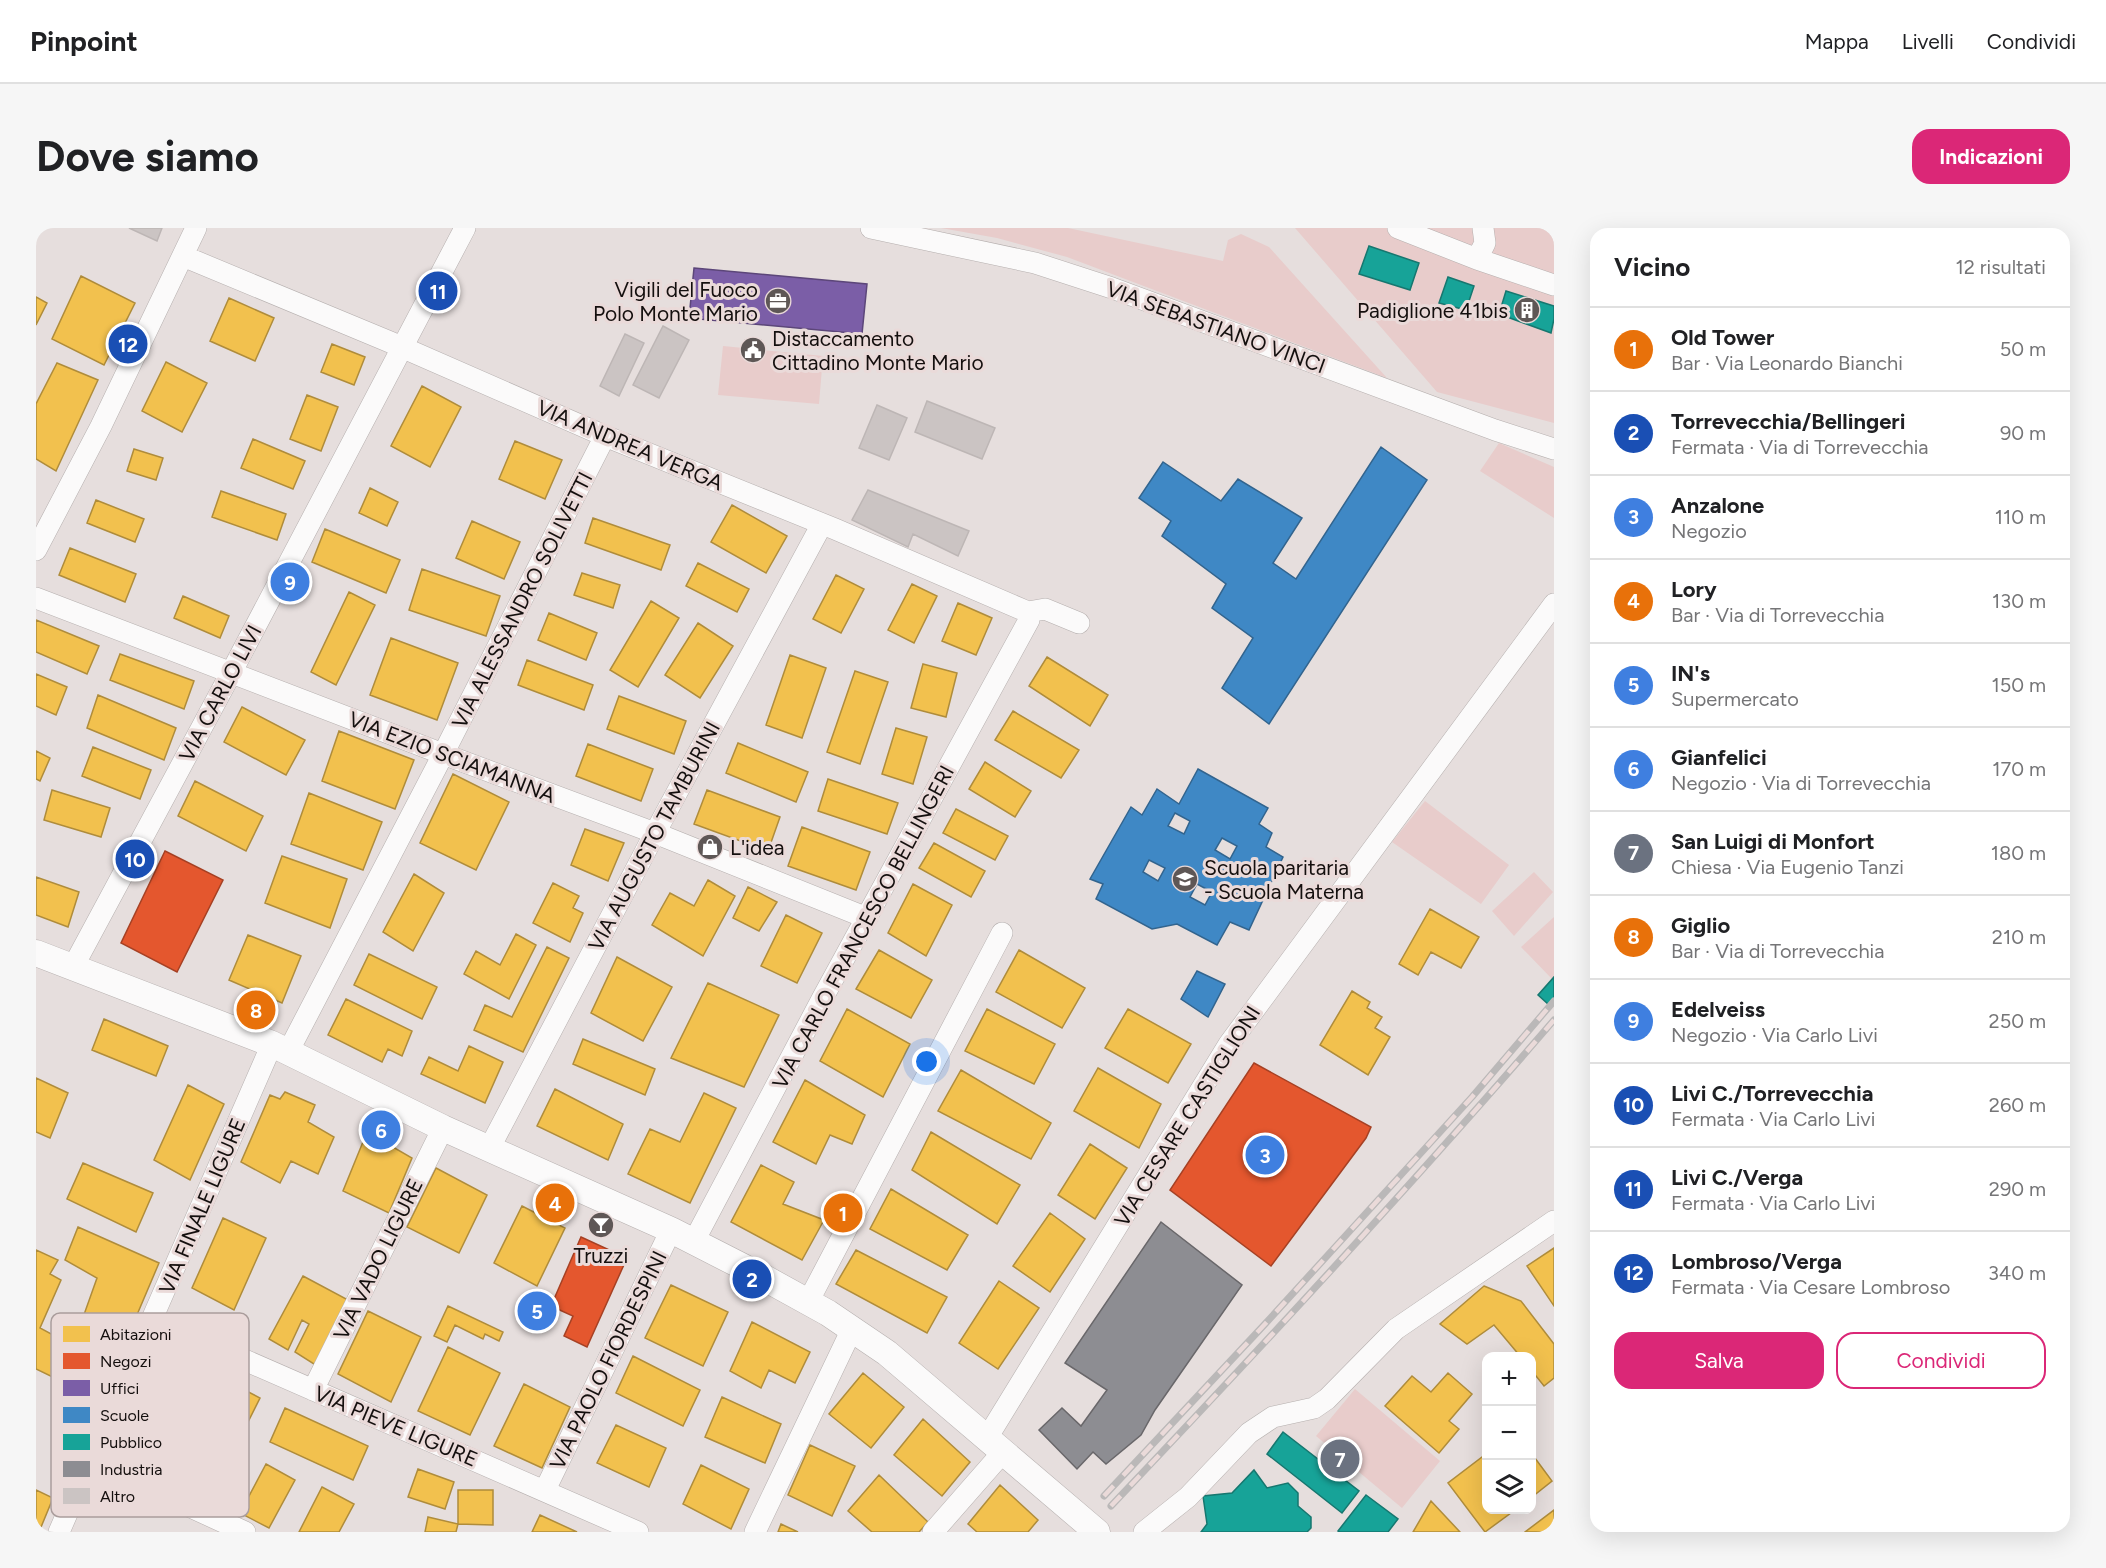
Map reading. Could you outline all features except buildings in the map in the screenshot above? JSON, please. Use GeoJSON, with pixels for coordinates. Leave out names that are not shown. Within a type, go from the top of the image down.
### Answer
{"type":"FeatureCollection","features":[{"type":"Feature","properties":{"kind":"main road"},"geometry":{"type":"LineString","coordinates":[[36,953],[280,1048],[443,1128],[694,1241],[808,1302],[894,1358],[1097,1532]]}},
{"type":"Feature","properties":{"kind":"street"},"geometry":{"type":"LineString","coordinates":[[36,550],[101,426],[196,228]]}},
{"type":"Feature","properties":{"kind":"street","name":"VIA CARLO LIVI"},"geometry":{"type":"LineString","coordinates":[[73,967],[231,673],[465,228]]}},
{"type":"Feature","properties":{"kind":"street","name":"VIA SEBASTIANO VINCI"},"geometry":{"type":"LineString","coordinates":[[871,228],[1035,262],[1112,288],[1495,430],[1554,449]]}},
{"type":"Feature","properties":{"kind":"street"},"geometry":{"type":"LineString","coordinates":[[1398,228],[1482,243]]}},
{"type":"Feature","properties":{"kind":"street"},"geometry":{"type":"LineString","coordinates":[[1465,228],[1482,243],[1554,285]]}},
{"type":"Feature","properties":{"kind":"street","name":"VIA ANDREA VERGA"},"geometry":{"type":"LineString","coordinates":[[183,256],[605,436],[822,524],[1028,612],[1045,609],[1079,623]]}},
{"type":"Feature","properties":{"kind":"street","name":"VIA ALESSANDRO SOLIVETTI"},"geometry":{"type":"LineString","coordinates":[[280,1048],[443,754],[605,436]]}},
{"type":"Feature","properties":{"kind":"street","name":"VIA AUGUSTO TAMBURINI"},"geometry":{"type":"LineString","coordinates":[[489,1149],[655,833],[822,524]]}},
{"type":"Feature","properties":{"kind":"street","name":"VIA EZIO SCIAMANNA"},"geometry":{"type":"LineString","coordinates":[[36,598],[655,833],[867,918]]}},
{"type":"Feature","properties":{"kind":"street","name":"VIA CESARE CASTIGLIONI"},"geometry":{"type":"LineString","coordinates":[[933,1532],[995,1445],[1229,1044],[1554,604]]}},
{"type":"Feature","properties":{"kind":"street","name":"VIA CARLO FRANCESCO BELLINGERI"},"geometry":{"type":"LineString","coordinates":[[694,1241],[1029,621],[1028,612]]}},
{"type":"Feature","properties":{"kind":"street"},"geometry":{"type":"LineString","coordinates":[[808,1302],[1002,933]]}},
{"type":"Feature","properties":{"kind":"street","name":"VIA FINALE LIGURE"},"geometry":{"type":"LineString","coordinates":[[157,1313],[280,1048]]}},
{"type":"Feature","properties":{"kind":"street","name":"VIA VADO LIGURE"},"geometry":{"type":"LineString","coordinates":[[313,1389],[443,1128]]}},
{"type":"Feature","properties":{"kind":"street"},"geometry":{"type":"LineString","coordinates":[[1144,1532],[1188,1497],[1249,1433],[1273,1417],[1314,1407],[1327,1399],[1396,1329],[1554,1221]]}},
{"type":"Feature","properties":{"kind":"street","name":"VIA PAOLO FIORDESPINI"},"geometry":{"type":"LineString","coordinates":[[545,1490],[671,1230]]}},
{"type":"Feature","properties":{"kind":"street"},"geometry":{"type":"LineString","coordinates":[[755,1532],[852,1329]]}},
{"type":"Feature","properties":{"kind":"street","name":"VIA PIEVE LIGURE"},"geometry":{"type":"LineString","coordinates":[[249,1362],[638,1532]]}},
{"type":"Feature","properties":{"kind":"street","name":"VIA FINALE LIGURE"},"geometry":{"type":"LineString","coordinates":[[59,1532],[66,1517]]}},
{"type":"Feature","properties":{"kind":"street"},"geometry":{"type":"LineString","coordinates":[[212,1517],[245,1532]]}},
{"type":"Feature","properties":{"kind":"shaded area"},"geometry":{"type":"Polygon","coordinates":[[[941,228],[1068,228],[1223,261],[1228,240],[1241,234],[1269,247],[1387,378],[1067,257],[997,238],[941,228]]]}},
{"type":"Feature","properties":{"kind":"shaded area"},"geometry":{"type":"Polygon","coordinates":[[[1295,228],[1554,228],[1554,423],[1437,392],[1295,228]]]}},
{"type":"Feature","properties":{"kind":"shaded area"},"geometry":{"type":"Polygon","coordinates":[[[723,346],[823,356],[819,404],[718,395],[723,346]]]}},
{"type":"Feature","properties":{"kind":"shaded area"},"geometry":{"type":"Polygon","coordinates":[[[1499,443],[1554,467],[1554,518],[1480,471],[1499,443]]]}},
{"type":"Feature","properties":{"kind":"shaded area"},"geometry":{"type":"Polygon","coordinates":[[[1425,801],[1509,865],[1481,904],[1392,842],[1425,801]]]}},
{"type":"Feature","properties":{"kind":"shaded area"},"geometry":{"type":"Polygon","coordinates":[[[1534,872],[1553,892],[1514,936],[1492,911],[1534,872]]]}},
{"type":"Feature","properties":{"kind":"shaded area"},"geometry":{"type":"Polygon","coordinates":[[[1554,917],[1554,977],[1552,979],[1521,947],[1554,917]]]}},
{"type":"Feature","properties":{"kind":"shaded area"},"geometry":{"type":"Polygon","coordinates":[[[1355,1389],[1440,1461],[1402,1508],[1316,1436],[1355,1389]]]}},
{"type":"Feature","properties":{"kind":"railway"},"geometry":{"type":"LineString","coordinates":[[1104,1496],[1472,1097],[1554,1001]]}},
{"type":"Feature","properties":{"kind":"railway"},"geometry":{"type":"LineString","coordinates":[[1111,1506],[1336,1266],[1554,1020]]}},
{"type":"Feature","properties":{"kind":"place","name":"Livi C./Verga"},"geometry":{"type":"Point","coordinates":[438,291]}},
{"type":"Feature","properties":{"kind":"place","name":"Vigili del Fuoco Polo Monte Mario"},"geometry":{"type":"Point","coordinates":[778,301]}},
{"type":"Feature","properties":{"kind":"place","name":"Padiglione 41bis"},"geometry":{"type":"Point","coordinates":[1527,310]}},
{"type":"Feature","properties":{"kind":"place","name":"Lombroso/Verga"},"geometry":{"type":"Point","coordinates":[128,344]}},
{"type":"Feature","properties":{"kind":"place","name":"Distaccamento Cittadino Monte Mario"},"geometry":{"type":"Point","coordinates":[753,350]}},
{"type":"Feature","properties":{"kind":"place","name":"Edelveiss"},"geometry":{"type":"Point","coordinates":[290,582]}},
{"type":"Feature","properties":{"kind":"place","name":"L'idea"},"geometry":{"type":"Point","coordinates":[710,847]}},
{"type":"Feature","properties":{"kind":"place","name":"Livi C./Torrevecchia"},"geometry":{"type":"Point","coordinates":[135,859]}},
{"type":"Feature","properties":{"kind":"place","name":"Scuola paritaria - Scuola Materna"},"geometry":{"type":"Point","coordinates":[1185,879]}},
{"type":"Feature","properties":{"kind":"place","name":"Giglio"},"geometry":{"type":"Point","coordinates":[256,1010]}},
{"type":"Feature","properties":{"kind":"place","name":"Gianfelici"},"geometry":{"type":"Point","coordinates":[381,1130]}},
{"type":"Feature","properties":{"kind":"place","name":"Anzalone"},"geometry":{"type":"Point","coordinates":[1265,1155]}},
{"type":"Feature","properties":{"kind":"place","name":"Lory"},"geometry":{"type":"Point","coordinates":[555,1203]}},
{"type":"Feature","properties":{"kind":"place","name":"Old Tower"},"geometry":{"type":"Point","coordinates":[843,1213]}},
{"type":"Feature","properties":{"kind":"place","name":"Truzzi"},"geometry":{"type":"Point","coordinates":[601,1225]}},
{"type":"Feature","properties":{"kind":"place","name":"Torrevecchia/Bellingeri"},"geometry":{"type":"Point","coordinates":[752,1279]}},
{"type":"Feature","properties":{"kind":"place","name":"IN's"},"geometry":{"type":"Point","coordinates":[537,1311]}},
{"type":"Feature","properties":{"kind":"place","name":"San Luigi di Monfort"},"geometry":{"type":"Point","coordinates":[1340,1459]}}]}
